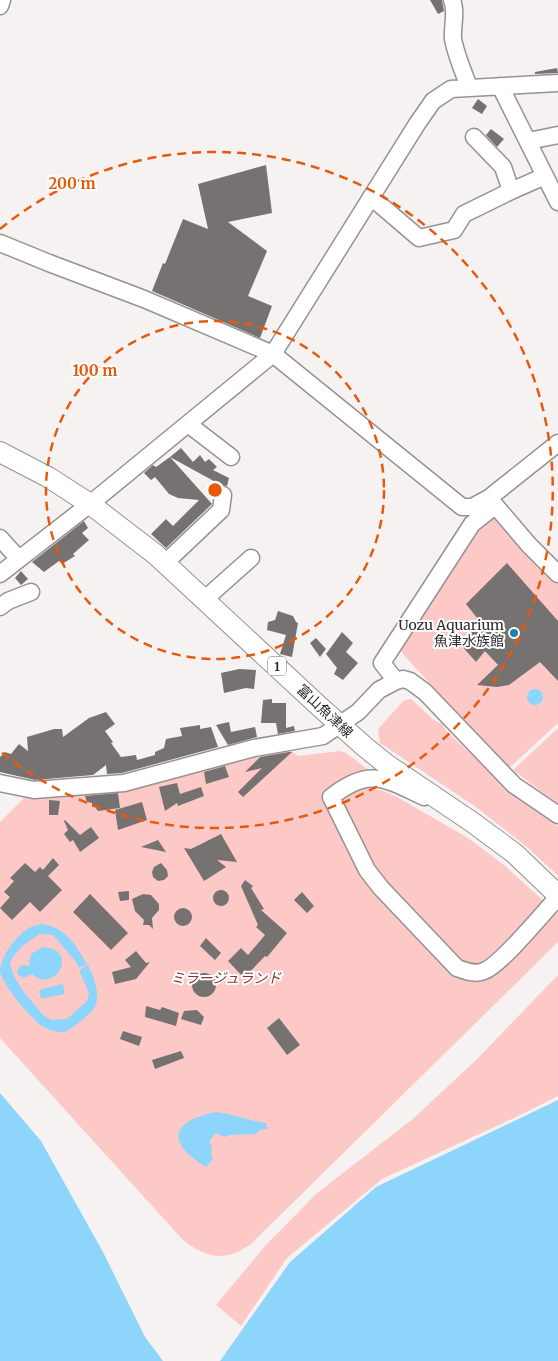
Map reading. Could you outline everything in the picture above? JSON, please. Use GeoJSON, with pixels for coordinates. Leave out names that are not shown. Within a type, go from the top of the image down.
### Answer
{"type":"FeatureCollection","features":[{"type":"Feature","properties":{"kind":"main road","name":"富山魚津線"},"geometry":{"type":"LineString","coordinates":[[0,452],[48,477],[90,504],[165,563],[339,724],[386,764],[465,817],[514,853],[555,893]]}},
{"type":"Feature","properties":{"kind":"street"},"geometry":{"type":"LineString","coordinates":[[0,6],[2,0]]}},
{"type":"Feature","properties":{"kind":"street"},"geometry":{"type":"LineString","coordinates":[[452,0],[453,37],[456,52],[469,87]]}},
{"type":"Feature","properties":{"kind":"street"},"geometry":{"type":"LineString","coordinates":[[0,574],[90,504],[273,354],[433,101],[451,89],[558,83]]}},
{"type":"Feature","properties":{"kind":"street"},"geometry":{"type":"LineString","coordinates":[[500,86],[558,202]]}},
{"type":"Feature","properties":{"kind":"street"},"geometry":{"type":"LineString","coordinates":[[528,141],[558,135]]}},
{"type":"Feature","properties":{"kind":"street"},"geometry":{"type":"LineString","coordinates":[[474,138],[503,167],[511,191]]}},
{"type":"Feature","properties":{"kind":"street"},"geometry":{"type":"LineString","coordinates":[[371,197],[419,238],[454,230],[464,214],[545,176]]}},
{"type":"Feature","properties":{"kind":"street"},"geometry":{"type":"LineString","coordinates":[[0,243],[48,263],[144,298],[273,354],[462,507],[472,524]]}},
{"type":"Feature","properties":{"kind":"street"},"geometry":{"type":"LineString","coordinates":[[188,424],[231,457]]}},
{"type":"Feature","properties":{"kind":"street"},"geometry":{"type":"LineString","coordinates":[[462,507],[472,507],[491,501],[558,443]]}},
{"type":"Feature","properties":{"kind":"street"},"geometry":{"type":"LineString","coordinates":[[165,563],[221,510],[222,496]]}},
{"type":"Feature","properties":{"kind":"street"},"geometry":{"type":"LineString","coordinates":[[396,681],[382,664],[472,524],[492,509],[491,501]]}},
{"type":"Feature","properties":{"kind":"street"},"geometry":{"type":"LineString","coordinates":[[491,501],[529,545],[558,574]]}},
{"type":"Feature","properties":{"kind":"street"},"geometry":{"type":"LineString","coordinates":[[0,538],[20,559]]}},
{"type":"Feature","properties":{"kind":"street"},"geometry":{"type":"LineString","coordinates":[[205,599],[251,558]]}},
{"type":"Feature","properties":{"kind":"street"},"geometry":{"type":"LineString","coordinates":[[0,607],[8,601],[31,592]]}},
{"type":"Feature","properties":{"kind":"street"},"geometry":{"type":"LineString","coordinates":[[0,783],[34,790],[124,783],[254,748],[323,736],[358,712],[379,690],[403,679],[410,680],[425,692],[514,784],[558,815]]}},
{"type":"Feature","properties":{"kind":"street"},"geometry":{"type":"LineString","coordinates":[[465,817],[413,792],[383,780],[372,778],[363,778],[353,782],[331,797],[368,870],[380,888],[457,968],[470,973],[484,971],[498,961],[555,893]]}},
{"type":"Feature","properties":{"kind":"green space"},"geometry":{"type":"Polygon","coordinates":[[[494,504],[558,573],[558,723],[507,770],[397,647],[494,504]]]}},
{"type":"Feature","properties":{"kind":"green space"},"geometry":{"type":"Polygon","coordinates":[[[411,699],[434,720],[442,724],[447,732],[502,782],[558,826],[558,876],[527,847],[476,807],[380,743],[378,729],[403,701],[411,699]]]}},
{"type":"Feature","properties":{"kind":"green space"},"geometry":{"type":"Polygon","coordinates":[[[558,728],[558,804],[513,770],[558,728]]]}},
{"type":"Feature","properties":{"kind":"green space","name":"ミラージュランド"},"geometry":{"type":"Polygon","coordinates":[[[290,750],[298,756],[340,751],[346,753],[370,771],[370,788],[397,797],[468,838],[504,865],[558,914],[558,942],[251,1244],[232,1254],[215,1256],[199,1250],[182,1239],[0,1038],[0,822],[29,793],[290,750]]]}},
{"type":"Feature","properties":{"kind":"green space"},"geometry":{"type":"Polygon","coordinates":[[[558,975],[558,1096],[382,1179],[287,1258],[241,1326],[216,1305],[266,1245],[316,1194],[414,1118],[477,1059],[558,975]]]}},
{"type":"Feature","properties":{"kind":"water"},"geometry":{"type":"Polygon","coordinates":[[[532,689],[538,689],[543,694],[541,703],[532,705],[527,700],[527,694],[532,689]]]}},
{"type":"Feature","properties":{"kind":"water"},"geometry":{"type":"Polygon","coordinates":[[[42,924],[57,929],[69,938],[87,964],[79,968],[53,935],[40,934],[19,950],[10,963],[14,976],[23,991],[43,1015],[52,1020],[67,1019],[87,1001],[89,993],[79,970],[88,965],[97,991],[94,1009],[77,1024],[64,1032],[44,1028],[39,1024],[11,993],[0,972],[6,952],[15,940],[31,927],[42,924]]]}},
{"type":"Feature","properties":{"kind":"water"},"geometry":{"type":"Polygon","coordinates":[[[43,947],[54,950],[60,955],[62,962],[56,975],[49,979],[41,979],[32,974],[24,978],[19,976],[17,972],[19,967],[23,965],[30,966],[31,954],[43,947]]]}},
{"type":"Feature","properties":{"kind":"water"},"geometry":{"type":"Polygon","coordinates":[[[63,984],[65,994],[41,998],[39,991],[42,989],[63,984]]]}},
{"type":"Feature","properties":{"kind":"water"},"geometry":{"type":"Polygon","coordinates":[[[0,1093],[41,1141],[103,1252],[145,1337],[163,1361],[0,1361],[0,1093]]]}},
{"type":"Feature","properties":{"kind":"water"},"geometry":{"type":"Polygon","coordinates":[[[558,1100],[558,1361],[220,1361],[290,1262],[376,1187],[558,1100]]]}},
{"type":"Feature","properties":{"kind":"water"},"geometry":{"type":"Polygon","coordinates":[[[216,1112],[266,1123],[267,1129],[260,1130],[256,1134],[230,1135],[225,1137],[216,1133],[209,1141],[212,1146],[211,1154],[213,1159],[206,1167],[184,1150],[179,1141],[179,1134],[182,1127],[190,1121],[216,1112]]]}},
{"type":"Feature","properties":{"kind":"building"},"geometry":{"type":"Polygon","coordinates":[[[430,0],[442,0],[444,11],[438,14],[430,0]]]}},
{"type":"Feature","properties":{"kind":"building"},"geometry":{"type":"Polygon","coordinates":[[[557,68],[558,73],[535,74],[535,72],[557,68]]]}},
{"type":"Feature","properties":{"kind":"building"},"geometry":{"type":"Polygon","coordinates":[[[478,99],[487,106],[482,114],[472,108],[478,99]]]}},
{"type":"Feature","properties":{"kind":"building"},"geometry":{"type":"Polygon","coordinates":[[[491,129],[504,139],[497,147],[486,135],[491,129]]]}},
{"type":"Feature","properties":{"kind":"building"},"geometry":{"type":"Polygon","coordinates":[[[266,165],[272,213],[228,222],[267,251],[248,296],[272,306],[260,338],[152,291],[183,219],[208,229],[198,184],[266,165]]]}},
{"type":"Feature","properties":{"kind":"building"},"geometry":{"type":"Polygon","coordinates":[[[181,448],[193,462],[200,455],[205,462],[209,459],[217,467],[213,470],[229,478],[227,486],[221,485],[170,457],[181,448]]]}},
{"type":"Feature","properties":{"kind":"building"},"geometry":{"type":"Polygon","coordinates":[[[170,457],[212,504],[166,548],[151,534],[166,519],[173,526],[199,500],[178,498],[169,494],[155,477],[151,480],[144,473],[153,465],[156,467],[170,457]]]}},
{"type":"Feature","properties":{"kind":"building"},"geometry":{"type":"Polygon","coordinates":[[[84,521],[88,528],[82,533],[89,540],[73,554],[75,556],[62,564],[59,561],[44,572],[32,562],[84,521]]]}},
{"type":"Feature","properties":{"kind":"building","name":"Uozu Aquarium 魚津水族館"},"geometry":{"type":"Polygon","coordinates":[[[507,563],[558,621],[558,681],[540,662],[509,685],[497,687],[477,685],[498,665],[485,651],[476,662],[460,644],[481,623],[466,604],[507,563]]]}},
{"type":"Feature","properties":{"kind":"building"},"geometry":{"type":"Polygon","coordinates":[[[21,571],[28,579],[21,585],[15,578],[21,571]]]}},
{"type":"Feature","properties":{"kind":"building"},"geometry":{"type":"Polygon","coordinates":[[[278,611],[293,616],[298,623],[292,657],[280,654],[286,635],[267,630],[268,622],[275,620],[278,611]]]}},
{"type":"Feature","properties":{"kind":"building"},"geometry":{"type":"Polygon","coordinates":[[[342,632],[353,643],[346,652],[358,663],[343,680],[334,674],[337,668],[326,654],[342,632]]]}},
{"type":"Feature","properties":{"kind":"building"},"geometry":{"type":"Polygon","coordinates":[[[316,638],[326,649],[320,657],[310,643],[316,638]]]}},
{"type":"Feature","properties":{"kind":"building"},"geometry":{"type":"Polygon","coordinates":[[[239,669],[256,670],[254,689],[246,688],[224,693],[221,673],[239,669]]]}},
{"type":"Feature","properties":{"kind":"building"},"geometry":{"type":"Polygon","coordinates":[[[272,699],[272,703],[286,703],[286,728],[294,726],[295,731],[278,734],[276,723],[261,723],[263,700],[272,699]]]}},
{"type":"Feature","properties":{"kind":"building"},"geometry":{"type":"Polygon","coordinates":[[[106,712],[115,724],[105,731],[121,757],[136,755],[137,760],[155,755],[155,752],[164,748],[166,739],[182,736],[180,728],[200,725],[200,729],[211,727],[218,747],[122,773],[107,774],[106,765],[93,775],[35,780],[0,772],[0,757],[5,752],[11,754],[19,744],[28,751],[27,737],[54,729],[62,729],[63,737],[89,718],[106,712]]]}},
{"type":"Feature","properties":{"kind":"building"},"geometry":{"type":"Polygon","coordinates":[[[229,722],[231,732],[255,727],[257,737],[228,745],[216,725],[229,722]]]}},
{"type":"Feature","properties":{"kind":"building"},"geometry":{"type":"Polygon","coordinates":[[[292,752],[243,797],[238,792],[262,768],[245,772],[260,757],[292,752]]]}},
{"type":"Feature","properties":{"kind":"building"},"geometry":{"type":"Polygon","coordinates":[[[225,766],[229,777],[206,784],[204,772],[225,766]]]}},
{"type":"Feature","properties":{"kind":"building"},"geometry":{"type":"Polygon","coordinates":[[[177,783],[180,794],[201,787],[204,796],[178,806],[177,803],[165,811],[159,787],[177,783]]]}},
{"type":"Feature","properties":{"kind":"building"},"geometry":{"type":"Polygon","coordinates":[[[118,793],[120,808],[98,811],[95,807],[92,807],[92,803],[87,802],[85,796],[118,793]]]}},
{"type":"Feature","properties":{"kind":"building"},"geometry":{"type":"Polygon","coordinates":[[[49,800],[60,801],[58,815],[49,815],[49,800]]]}},
{"type":"Feature","properties":{"kind":"building"},"geometry":{"type":"Polygon","coordinates":[[[142,802],[147,820],[118,830],[115,810],[142,802]]]}},
{"type":"Feature","properties":{"kind":"building"},"geometry":{"type":"Polygon","coordinates":[[[65,820],[80,835],[91,827],[99,838],[80,852],[73,840],[70,842],[64,834],[68,830],[65,820]]]}},
{"type":"Feature","properties":{"kind":"building"},"geometry":{"type":"Polygon","coordinates":[[[221,834],[237,862],[217,860],[226,867],[204,881],[184,848],[191,849],[221,834]]]}},
{"type":"Feature","properties":{"kind":"building"},"geometry":{"type":"Polygon","coordinates":[[[158,840],[166,852],[141,847],[158,840]]]}},
{"type":"Feature","properties":{"kind":"building"},"geometry":{"type":"Polygon","coordinates":[[[53,858],[59,865],[48,876],[62,890],[40,912],[30,902],[12,920],[0,908],[10,897],[4,892],[14,881],[10,878],[25,863],[35,872],[40,867],[43,870],[53,858]]]}},
{"type":"Feature","properties":{"kind":"building"},"geometry":{"type":"Polygon","coordinates":[[[161,863],[167,870],[168,876],[164,880],[158,881],[153,877],[152,872],[154,867],[161,863]]]}},
{"type":"Feature","properties":{"kind":"building"},"geometry":{"type":"Polygon","coordinates":[[[245,880],[253,886],[251,888],[264,909],[261,910],[287,933],[267,957],[265,956],[244,978],[228,961],[241,948],[248,955],[265,935],[256,927],[258,925],[241,886],[245,880]]]}},
{"type":"Feature","properties":{"kind":"building"},"geometry":{"type":"Polygon","coordinates":[[[218,890],[224,890],[229,895],[227,904],[218,906],[213,901],[213,895],[218,890]]]}},
{"type":"Feature","properties":{"kind":"building"},"geometry":{"type":"Polygon","coordinates":[[[129,891],[129,900],[120,901],[118,892],[129,891]]]}},
{"type":"Feature","properties":{"kind":"building"},"geometry":{"type":"Polygon","coordinates":[[[302,892],[314,906],[307,913],[294,900],[302,892]]]}},
{"type":"Feature","properties":{"kind":"building"},"geometry":{"type":"Polygon","coordinates":[[[90,894],[128,933],[111,950],[73,912],[90,894]]]}},
{"type":"Feature","properties":{"kind":"building"},"geometry":{"type":"Polygon","coordinates":[[[143,894],[151,895],[159,904],[159,910],[152,918],[153,929],[149,925],[143,925],[144,920],[135,911],[132,899],[143,894]]]}},
{"type":"Feature","properties":{"kind":"building"},"geometry":{"type":"Polygon","coordinates":[[[179,908],[187,908],[192,913],[190,924],[179,926],[174,921],[174,913],[179,908]]]}},
{"type":"Feature","properties":{"kind":"building"},"geometry":{"type":"Polygon","coordinates":[[[206,938],[221,953],[215,960],[200,946],[206,938]]]}},
{"type":"Feature","properties":{"kind":"building"},"geometry":{"type":"Polygon","coordinates":[[[136,951],[146,963],[150,962],[136,979],[115,984],[112,972],[131,967],[125,960],[136,951]]]}},
{"type":"Feature","properties":{"kind":"building"},"geometry":{"type":"Polygon","coordinates":[[[204,973],[213,976],[216,985],[213,994],[204,997],[195,994],[192,985],[195,976],[204,973]]]}},
{"type":"Feature","properties":{"kind":"building"},"geometry":{"type":"Polygon","coordinates":[[[146,1006],[160,1010],[162,1007],[179,1013],[176,1026],[145,1017],[146,1006]]]}},
{"type":"Feature","properties":{"kind":"building"},"geometry":{"type":"Polygon","coordinates":[[[197,1010],[204,1017],[201,1025],[181,1019],[184,1011],[197,1010]]]}},
{"type":"Feature","properties":{"kind":"building"},"geometry":{"type":"Polygon","coordinates":[[[279,1018],[300,1045],[287,1055],[267,1028],[279,1018]]]}},
{"type":"Feature","properties":{"kind":"building"},"geometry":{"type":"Polygon","coordinates":[[[123,1031],[142,1037],[139,1046],[120,1039],[123,1031]]]}},
{"type":"Feature","properties":{"kind":"building"},"geometry":{"type":"Polygon","coordinates":[[[181,1051],[184,1058],[155,1069],[152,1060],[181,1051]]]}},
{"type":"Feature","properties":{"kind":"place","name":"Uozu Aquarium 魚津水族館"},"geometry":{"type":"Point","coordinates":[514,633]}}]}
